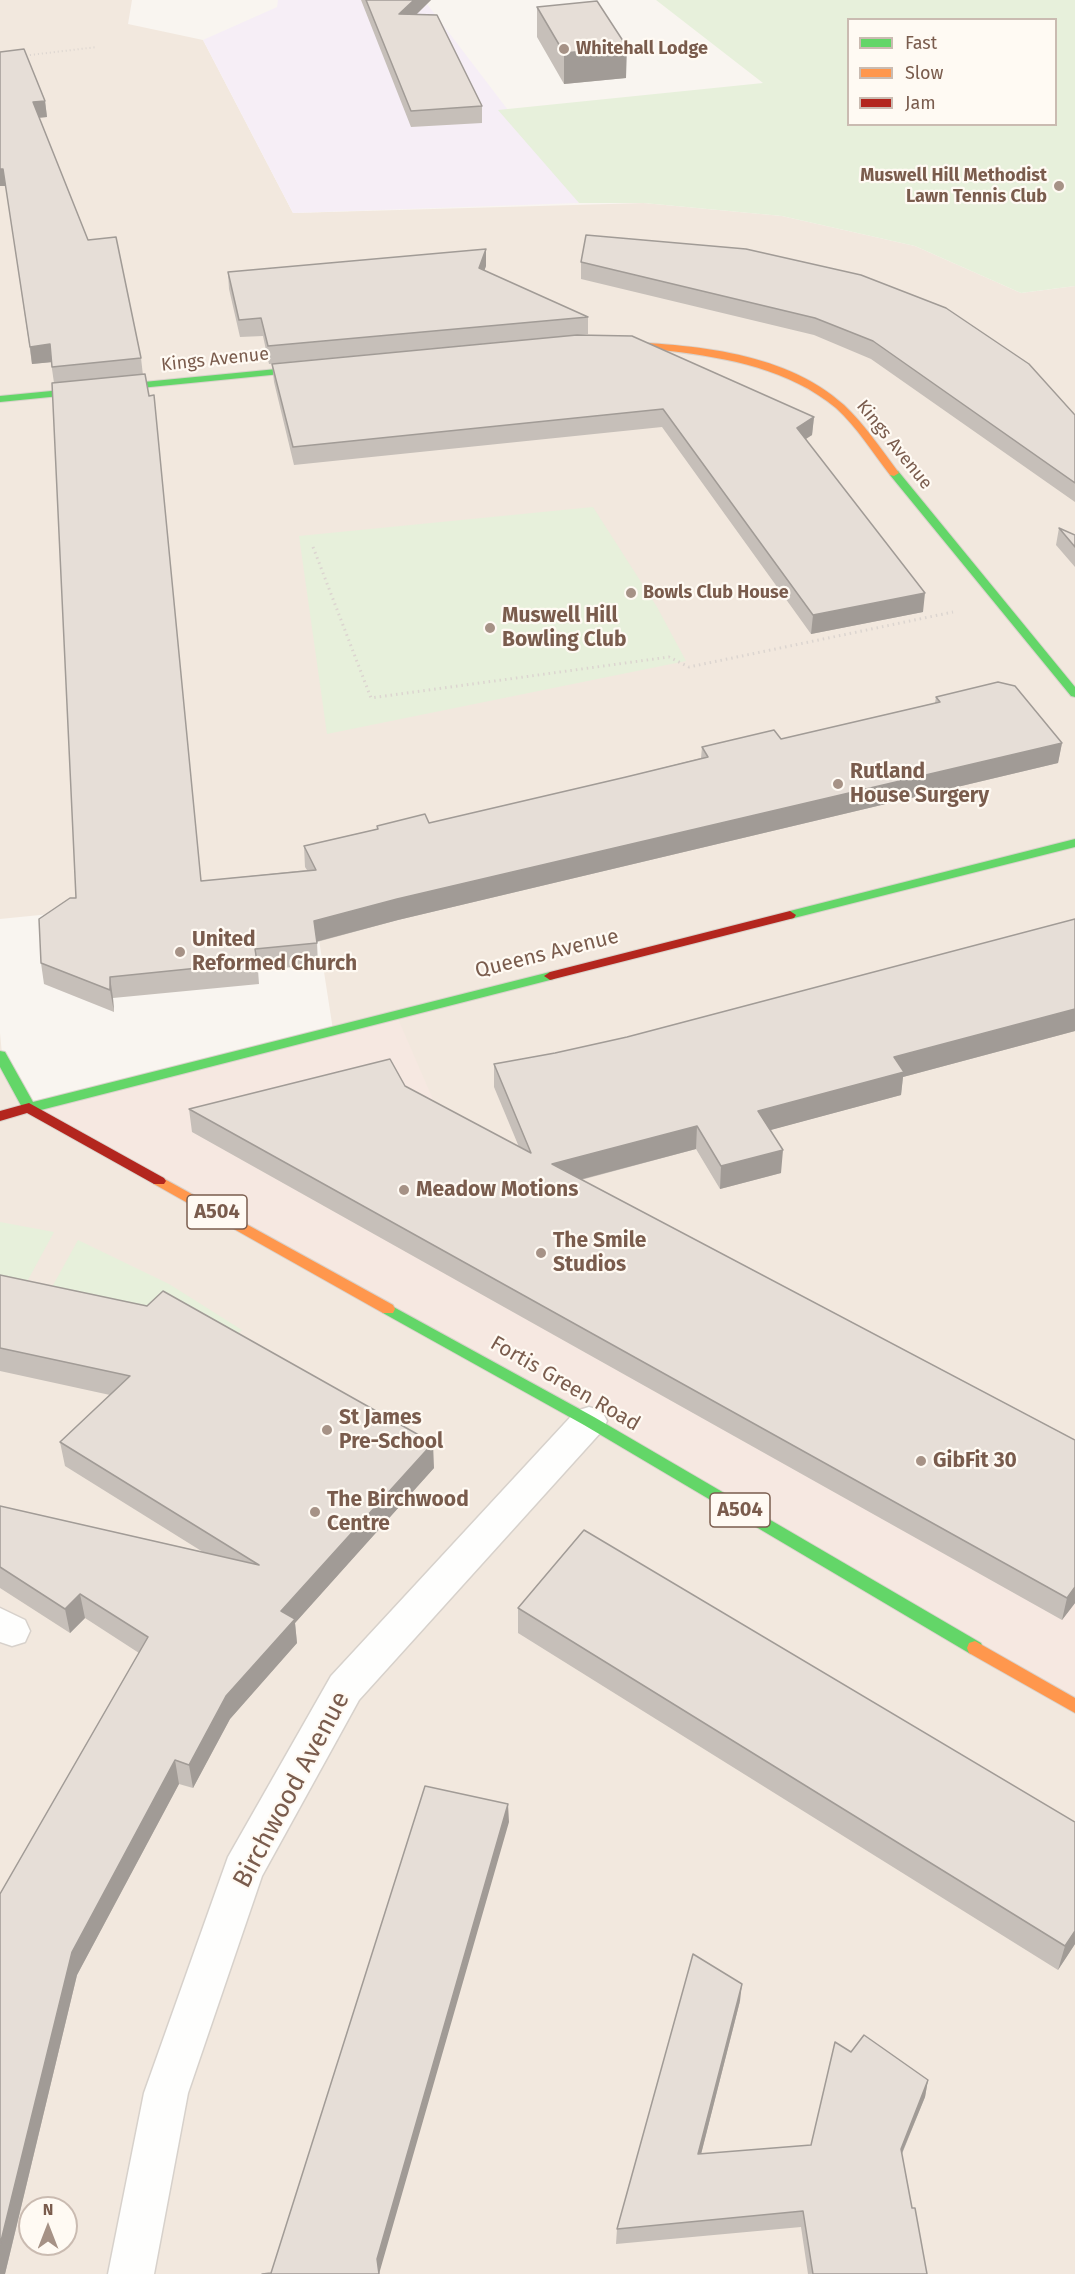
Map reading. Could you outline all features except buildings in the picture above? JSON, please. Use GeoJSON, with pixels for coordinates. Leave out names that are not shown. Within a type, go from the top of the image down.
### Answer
{"type":"FeatureCollection","features":[{"type":"Feature","properties":{"kind":"street","name":"Kings Avenue"},"geometry":{"type":"LineString","coordinates":[[588,343],[664,345],[738,359],[794,379],[839,406],[1075,694]]}},
{"type":"Feature","properties":{"kind":"street","name":"Kings Avenue"},"geometry":{"type":"LineString","coordinates":[[0,399],[330,367]]}},
{"type":"Feature","properties":{"kind":"street","name":"Queens Avenue"},"geometry":{"type":"LineString","coordinates":[[0,1116],[1075,843]]}},
{"type":"Feature","properties":{"kind":"street"},"geometry":{"type":"LineString","coordinates":[[0,1054],[3,1064],[29,1108]]}},
{"type":"Feature","properties":{"kind":"street","name":"Fortis Green Road"},"geometry":{"type":"LineString","coordinates":[[29,1108],[589,1421],[1075,1706]]}},
{"type":"Feature","properties":{"kind":"street","name":"Birchwood Avenue"},"geometry":{"type":"LineString","coordinates":[[131,2274],[166,2093],[243,1870],[345,1688],[589,1421]]}},
{"type":"Feature","properties":{"kind":"path"},"geometry":{"type":"LineString","coordinates":[[22,56],[97,47]]}},
{"type":"Feature","properties":{"kind":"path"},"geometry":{"type":"LineString","coordinates":[[313,547],[371,698],[669,657],[689,667],[1000,603]]}},
{"type":"Feature","properties":{"kind":"shaded area"},"geometry":{"type":"Polygon","coordinates":[[[0,0],[132,0],[128,24],[203,40],[293,213],[644,203],[782,216],[915,246],[1021,293],[1075,286],[1075,1441],[435,1104],[333,1030],[311,888],[0,919],[0,0]]]}},
{"type":"Feature","properties":{"kind":"shaded area"},"geometry":{"type":"Polygon","coordinates":[[[278,0],[424,0],[579,203],[293,213],[203,40],[277,7],[278,0]]]}},
{"type":"Feature","properties":{"kind":"shaded area"},"geometry":{"type":"Polygon","coordinates":[[[396,1014],[435,1104],[1075,1441],[1075,1706],[29,1108],[396,1014]]]}},
{"type":"Feature","properties":{"kind":"shaded area"},"geometry":{"type":"Polygon","coordinates":[[[0,1033],[3,1064],[29,1108],[1075,1706],[1075,2274],[0,2274],[0,1033]]]}},
{"type":"Feature","properties":{"kind":"green space"},"geometry":{"type":"Polygon","coordinates":[[[656,0],[1075,0],[1075,286],[1021,293],[915,246],[782,216],[644,203],[579,203],[498,110],[763,83],[656,0]]]}},
{"type":"Feature","properties":{"kind":"green space","name":"Muswell Hill Bowling Club"},"geometry":{"type":"Polygon","coordinates":[[[593,507],[657,607],[686,661],[327,734],[299,536],[593,507]]]}},
{"type":"Feature","properties":{"kind":"green space"},"geometry":{"type":"Polygon","coordinates":[[[0,1222],[54,1232],[16,1302],[0,1299],[0,1222]]]}},
{"type":"Feature","properties":{"kind":"green space"},"geometry":{"type":"Polygon","coordinates":[[[78,1240],[169,1284],[242,1330],[223,1348],[41,1307],[78,1240]]]}},
{"type":"Feature","properties":{"kind":"traffic: fast"},"geometry":{"type":"LineString","coordinates":[[0,399],[318,368]]}},
{"type":"Feature","properties":{"kind":"traffic: fast"},"geometry":{"type":"LineString","coordinates":[[894,473],[1075,694]]}},
{"type":"Feature","properties":{"kind":"traffic: fast"},"geometry":{"type":"LineString","coordinates":[[790,915],[1075,843]]}},
{"type":"Feature","properties":{"kind":"traffic: fast"},"geometry":{"type":"LineString","coordinates":[[0,1055],[29,1108],[550,976]]}},
{"type":"Feature","properties":{"kind":"traffic: fast"},"geometry":{"type":"LineString","coordinates":[[388,1309],[589,1421],[975,1648]]}},
{"type":"Feature","properties":{"kind":"traffic: slow"},"geometry":{"type":"LineString","coordinates":[[605,344],[696,351],[759,364],[789,375],[816,389],[847,413],[894,473]]}},
{"type":"Feature","properties":{"kind":"traffic: slow"},"geometry":{"type":"LineString","coordinates":[[159,1181],[388,1309]]}},
{"type":"Feature","properties":{"kind":"traffic: slow"},"geometry":{"type":"LineString","coordinates":[[975,1648],[1075,1706]]}},
{"type":"Feature","properties":{"kind":"traffic: jam"},"geometry":{"type":"LineString","coordinates":[[550,976],[790,915]]}},
{"type":"Feature","properties":{"kind":"traffic: jam"},"geometry":{"type":"LineString","coordinates":[[0,1116],[29,1108],[159,1181]]}},
{"type":"Feature","properties":{"kind":"place","name":"Whitehall Lodge"},"geometry":{"type":"Point","coordinates":[564,49]}},
{"type":"Feature","properties":{"kind":"place","name":"Muswell Hill Methodist Lawn Tennis Club"},"geometry":{"type":"Point","coordinates":[1059,186]}},
{"type":"Feature","properties":{"kind":"place","name":"Bowls Club House"},"geometry":{"type":"Point","coordinates":[631,593]}},
{"type":"Feature","properties":{"kind":"place","name":"Muswell Hill Bowling Club"},"geometry":{"type":"Point","coordinates":[490,628]}},
{"type":"Feature","properties":{"kind":"place","name":"Rutland House Surgery"},"geometry":{"type":"Point","coordinates":[838,784]}},
{"type":"Feature","properties":{"kind":"place","name":"United Reformed Church"},"geometry":{"type":"Point","coordinates":[180,952]}},
{"type":"Feature","properties":{"kind":"place","name":"Meadow Motions"},"geometry":{"type":"Point","coordinates":[404,1190]}},
{"type":"Feature","properties":{"kind":"place","name":"The Smile Studios"},"geometry":{"type":"Point","coordinates":[541,1253]}},
{"type":"Feature","properties":{"kind":"place","name":"St James Pre-School"},"geometry":{"type":"Point","coordinates":[327,1430]}},
{"type":"Feature","properties":{"kind":"place","name":"GibFit 30"},"geometry":{"type":"Point","coordinates":[921,1461]}},
{"type":"Feature","properties":{"kind":"place","name":"The Birchwood Centre"},"geometry":{"type":"Point","coordinates":[315,1512]}}]}
